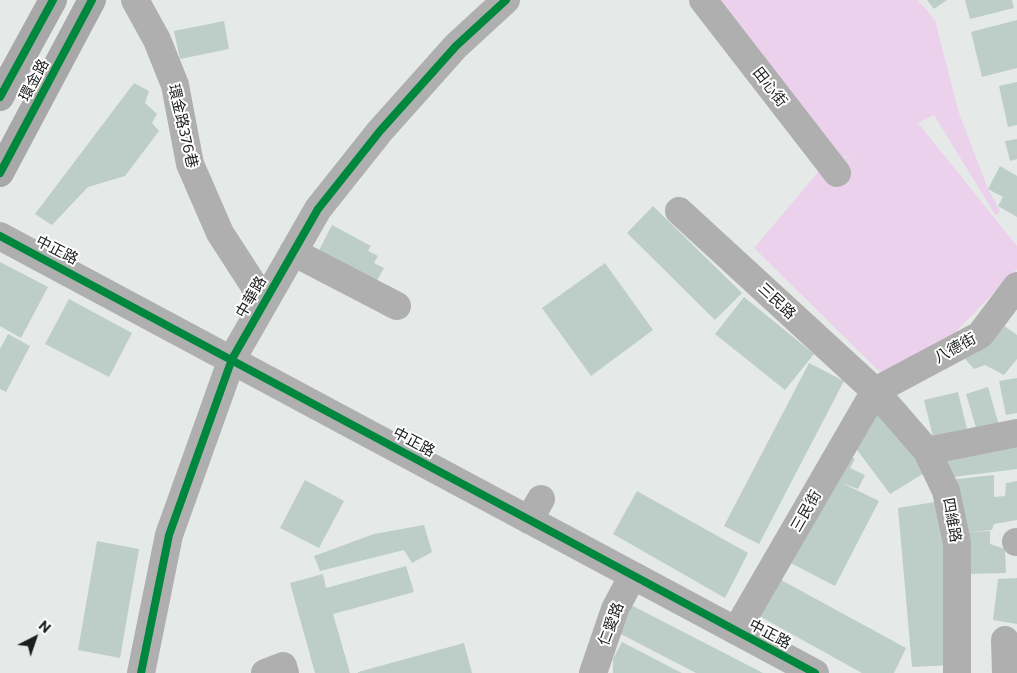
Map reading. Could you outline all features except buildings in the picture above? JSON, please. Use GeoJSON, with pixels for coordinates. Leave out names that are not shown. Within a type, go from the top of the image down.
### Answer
{"type":"FeatureCollection","features":[{"type":"Feature","properties":{"kind":"main road","name":"環金路"},"geometry":{"type":"LineString","coordinates":[[0,97],[53,0]]}},
{"type":"Feature","properties":{"kind":"main road","name":"環金路"},"geometry":{"type":"LineString","coordinates":[[0,173],[92,0]]}},
{"type":"Feature","properties":{"kind":"street","name":"環金路376巷"},"geometry":{"type":"LineString","coordinates":[[135,0],[157,40],[175,85],[190,164],[220,233],[264,301]]}},
{"type":"Feature","properties":{"kind":"street","name":"中華路"},"geometry":{"type":"LineString","coordinates":[[141,673],[169,535],[232,359],[318,209],[380,131],[456,46],[506,0]]}},
{"type":"Feature","properties":{"kind":"street","name":"田心街"},"geometry":{"type":"LineString","coordinates":[[703,0],[837,173]]}},
{"type":"Feature","properties":{"kind":"street","name":"三民路"},"geometry":{"type":"LineString","coordinates":[[679,211],[876,391]]}},
{"type":"Feature","properties":{"kind":"street","name":"中正路"},"geometry":{"type":"LineString","coordinates":[[0,236],[232,359],[535,510],[632,577],[814,673]]}},
{"type":"Feature","properties":{"kind":"street"},"geometry":{"type":"LineString","coordinates":[[293,252],[398,306]]}},
{"type":"Feature","properties":{"kind":"street","name":"八德街"},"geometry":{"type":"LineString","coordinates":[[876,391],[980,335],[1017,286]]}},
{"type":"Feature","properties":{"kind":"street","name":"四維路"},"geometry":{"type":"LineString","coordinates":[[876,391],[927,451],[946,491],[957,544],[957,673]]}},
{"type":"Feature","properties":{"kind":"street","name":"三民街"},"geometry":{"type":"LineString","coordinates":[[736,631],[876,391]]}},
{"type":"Feature","properties":{"kind":"street"},"geometry":{"type":"LineString","coordinates":[[927,451],[1017,433]]}},
{"type":"Feature","properties":{"kind":"street","name":"仁愛路"},"geometry":{"type":"LineString","coordinates":[[593,673],[615,609],[632,577]]}},
{"type":"Feature","properties":{"kind":"street"},"geometry":{"type":"LineString","coordinates":[[1005,640],[1006,673]]}},
{"type":"Feature","properties":{"kind":"shaded area"},"geometry":{"type":"Polygon","coordinates":[[[717,0],[918,0],[935,20],[958,110],[988,189],[1000,211],[996,216],[934,115],[918,123],[1017,246],[1017,269],[933,355],[882,374],[754,248],[819,171],[858,151],[842,158],[717,0]]]}},
{"type":"Feature","properties":{"kind":"cycle path"},"geometry":{"type":"LineString","coordinates":[[0,97],[53,0]]}},
{"type":"Feature","properties":{"kind":"cycle path"},"geometry":{"type":"LineString","coordinates":[[0,173],[92,0]]}},
{"type":"Feature","properties":{"kind":"cycle path"},"geometry":{"type":"LineString","coordinates":[[141,673],[169,535],[232,359],[318,209],[380,131],[456,46],[506,0]]}},
{"type":"Feature","properties":{"kind":"cycle path"},"geometry":{"type":"LineString","coordinates":[[0,236],[815,673]]}}]}
